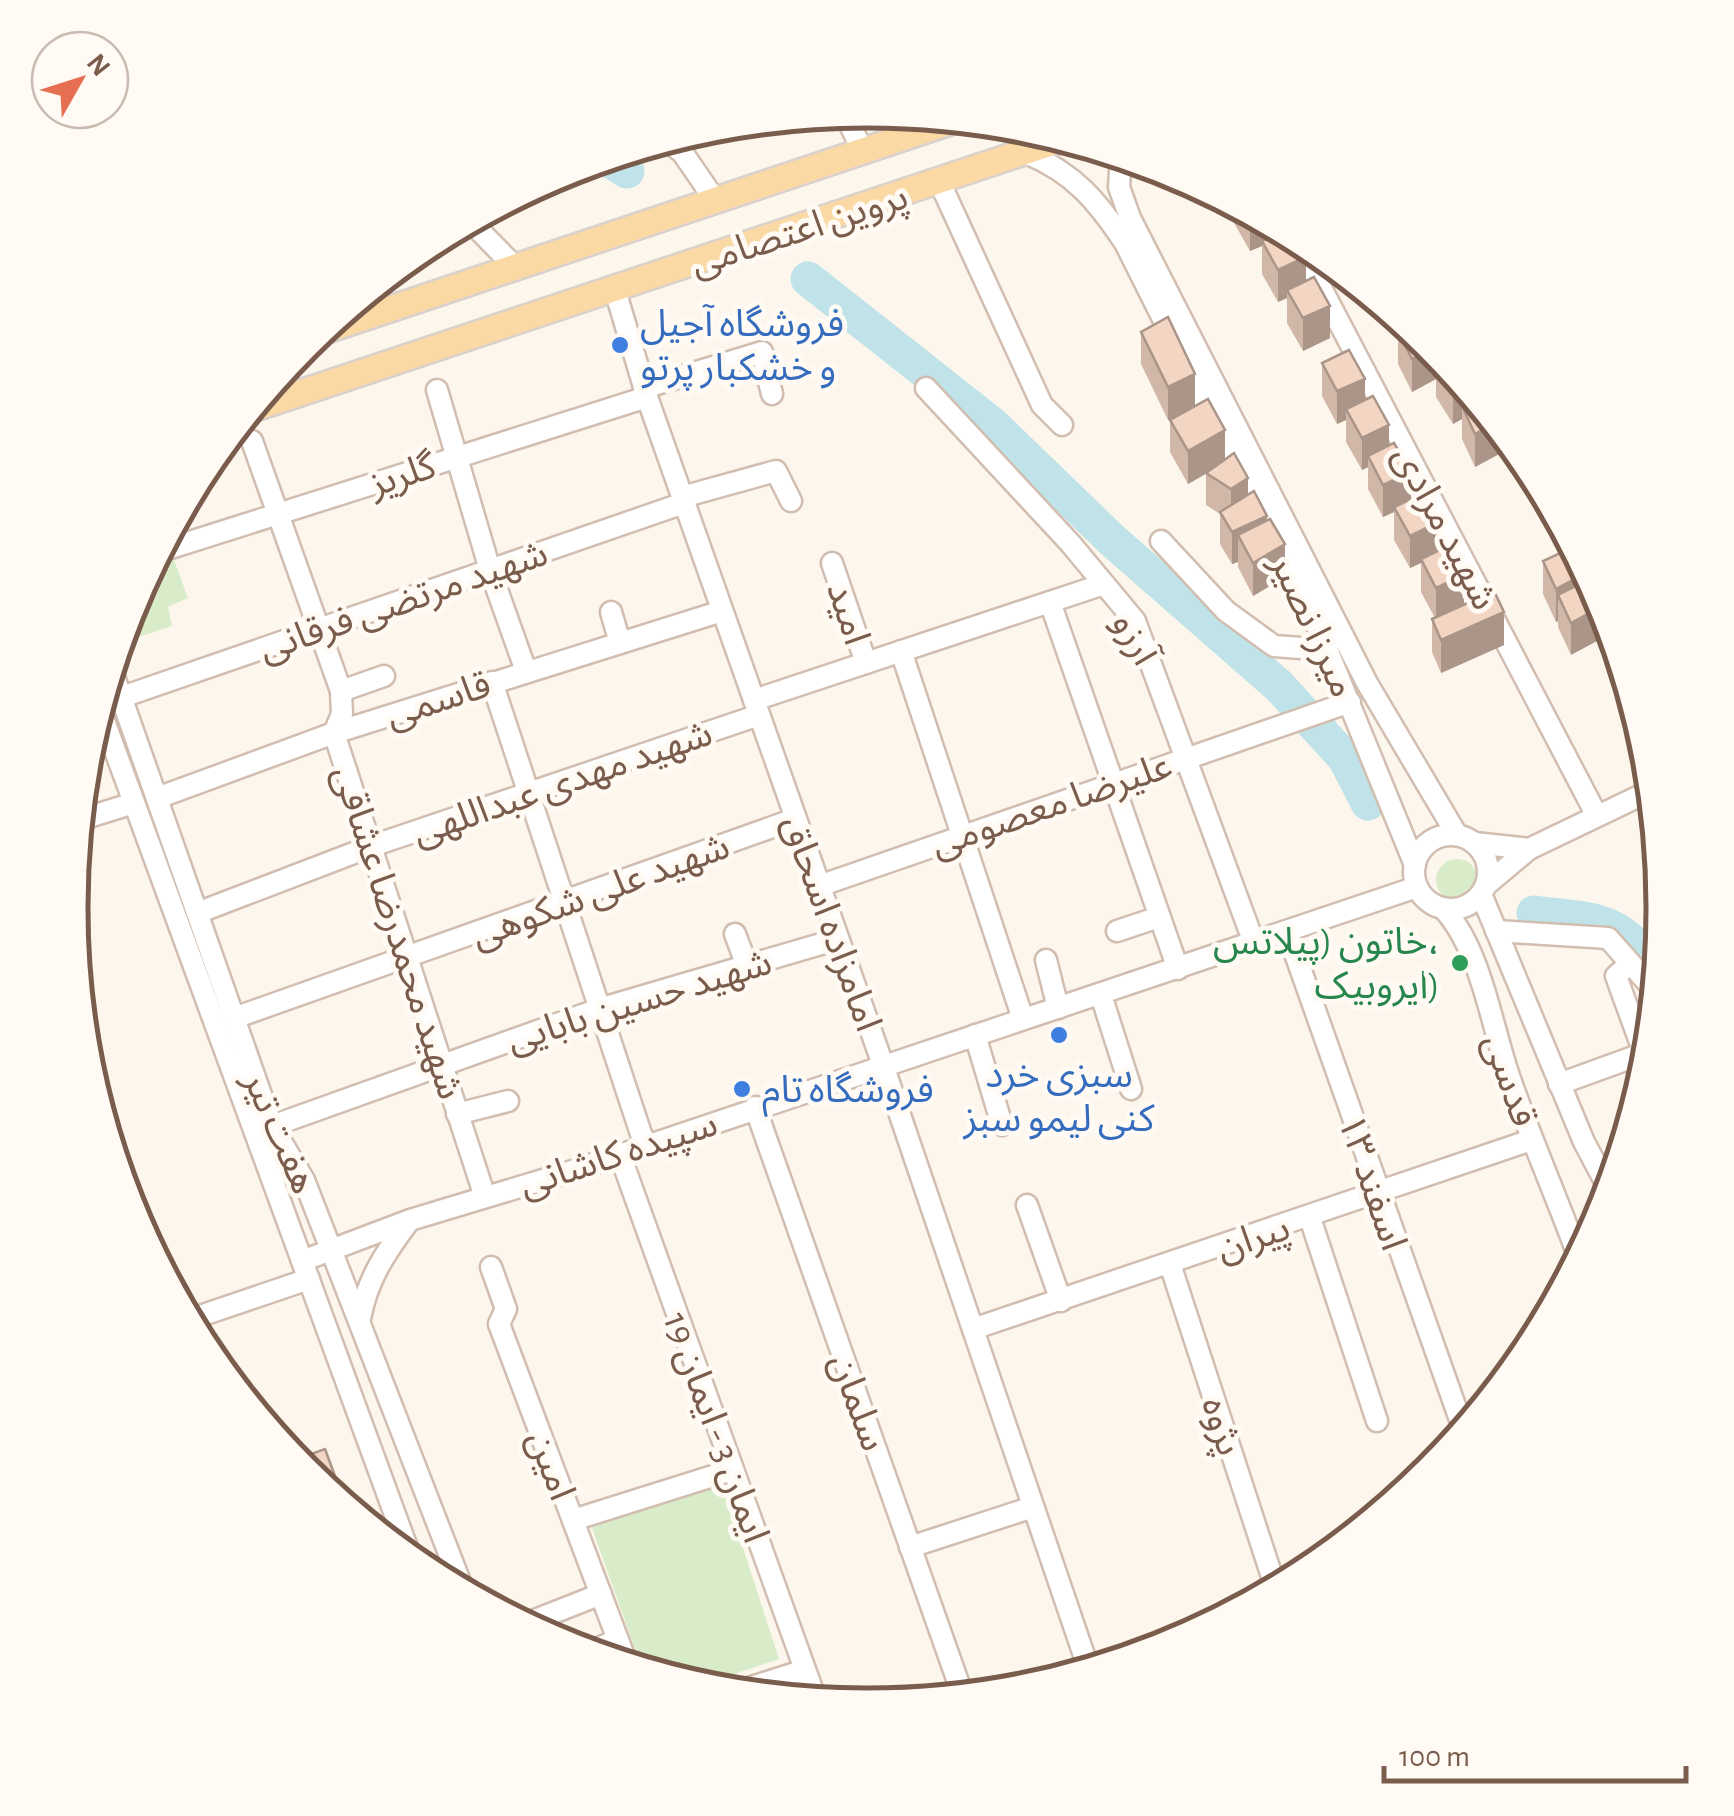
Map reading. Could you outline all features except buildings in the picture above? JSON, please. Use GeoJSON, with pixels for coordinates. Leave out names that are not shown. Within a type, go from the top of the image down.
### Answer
{"type":"FeatureCollection","features":[{"type":"Feature","properties":{"kind":"main road","name":"پروین اعتصامی"},"geometry":{"type":"LineString","coordinates":[[354,321],[926,131]]}},
{"type":"Feature","properties":{"kind":"main road","name":"پروین اعتصامی"},"geometry":{"type":"LineString","coordinates":[[274,402],[1041,148]]}},
{"type":"Feature","properties":{"kind":"street"},"geometry":{"type":"LineString","coordinates":[[852,129],[864,153]]}},
{"type":"Feature","properties":{"kind":"street"},"geometry":{"type":"LineString","coordinates":[[681,151],[715,200]]}},
{"type":"Feature","properties":{"kind":"street","name":"میرزا نصیر"},"geometry":{"type":"LineString","coordinates":[[1028,154],[1071,176],[1122,222],[1364,677],[1466,839]]}},
{"type":"Feature","properties":{"kind":"street","name":"میرزا نصیر"},"geometry":{"type":"LineString","coordinates":[[1120,171],[1122,222],[1328,650],[1416,876]]}},
{"type":"Feature","properties":{"kind":"street"},"geometry":{"type":"LineString","coordinates":[[940,182],[1042,405],[1062,425]]}},
{"type":"Feature","properties":{"kind":"street"},"geometry":{"type":"LineString","coordinates":[[480,231],[516,267]]}},
{"type":"Feature","properties":{"kind":"street","name":"شهید مرادی"},"geometry":{"type":"LineString","coordinates":[[1310,267],[1598,816]]}},
{"type":"Feature","properties":{"kind":"street","name":"امامزاده اسحاق"},"geometry":{"type":"LineString","coordinates":[[614,290],[645,393],[882,1064],[1084,1656]]}},
{"type":"Feature","properties":{"kind":"street","name":"گلریز"},"geometry":{"type":"LineString","coordinates":[[177,546],[762,352],[772,394]]}},
{"type":"Feature","properties":{"kind":"street","name":"آرزو"},"geometry":{"type":"LineString","coordinates":[[926,388],[1070,542],[1101,585],[1135,621],[1254,943]]}},
{"type":"Feature","properties":{"kind":"street"},"geometry":{"type":"LineString","coordinates":[[437,390],[490,570],[526,671]]}},
{"type":"Feature","properties":{"kind":"street","name":"شهید محمدرضا عشاقی"},"geometry":{"type":"LineString","coordinates":[[252,442],[341,691],[342,714],[334,733],[485,1196]]}},
{"type":"Feature","properties":{"kind":"street","name":"شهید مرتضی فرقانی"},"geometry":{"type":"LineString","coordinates":[[122,697],[776,471],[791,501]]}},
{"type":"Feature","properties":{"kind":"street"},"geometry":{"type":"LineString","coordinates":[[1162,542],[1226,611],[1274,646],[1328,650]]}},
{"type":"Feature","properties":{"kind":"street","name":"امید"},"geometry":{"type":"LineString","coordinates":[[832,563],[866,663]]}},
{"type":"Feature","properties":{"kind":"street","name":"شهید مهدی عبداللهی"},"geometry":{"type":"LineString","coordinates":[[197,913],[756,708],[866,663],[1101,585]]}},
{"type":"Feature","properties":{"kind":"street"},"geometry":{"type":"LineString","coordinates":[[1050,602],[1178,969]]}},
{"type":"Feature","properties":{"kind":"street"},"geometry":{"type":"LineString","coordinates":[[612,612],[620,642]]}},
{"type":"Feature","properties":{"kind":"street","name":"قاسمی"},"geometry":{"type":"LineString","coordinates":[[157,798],[334,733],[722,612]]}},
{"type":"Feature","properties":{"kind":"street"},"geometry":{"type":"LineString","coordinates":[[901,652],[959,836],[1023,1019]]}},
{"type":"Feature","properties":{"kind":"street"},"geometry":{"type":"LineString","coordinates":[[341,691],[384,676]]}},
{"type":"Feature","properties":{"kind":"street","name":"علیرضا معصومی"},"geometry":{"type":"LineString","coordinates":[[819,886],[1284,723],[1346,694],[1364,677]]}},
{"type":"Feature","properties":{"kind":"street"},"geometry":{"type":"LineString","coordinates":[[492,682],[645,1146]]}},
{"type":"Feature","properties":{"kind":"street","name":"هفت تیر"},"geometry":{"type":"LineString","coordinates":[[119,689],[272,1126],[304,1180],[455,1569]]}},
{"type":"Feature","properties":{"kind":"street","name":"هفت تیر"},"geometry":{"type":"LineString","coordinates":[[108,731],[402,1533]]}},
{"type":"Feature","properties":{"kind":"street"},"geometry":{"type":"LineString","coordinates":[[1529,849],[1466,839],[1429,842],[1416,876],[1432,904],[1464,907],[1529,849],[1638,797]]}},
{"type":"Feature","properties":{"kind":"street"},"geometry":{"type":"LineString","coordinates":[[93,815],[134,802]]}},
{"type":"Feature","properties":{"kind":"street","name":"شهید علی شکوهی"},"geometry":{"type":"LineString","coordinates":[[234,1018],[796,819]]}},
{"type":"Feature","properties":{"kind":"street"},"geometry":{"type":"LineString","coordinates":[[1466,839],[1486,858],[1484,890],[1496,931],[1559,1084],[1600,1171]]}},
{"type":"Feature","properties":{"kind":"street","name":"سپیده کاشانی"},"geometry":{"type":"LineString","coordinates":[[202,1314],[306,1270],[332,1250],[410,1220],[1178,969],[1288,931],[1416,876]]}},
{"type":"Feature","properties":{"kind":"street","name":"قدسی"},"geometry":{"type":"LineString","coordinates":[[1444,908],[1457,924],[1474,965],[1532,1140],[1573,1238]]}},
{"type":"Feature","properties":{"kind":"street"},"geometry":{"type":"LineString","coordinates":[[1117,931],[1159,917]]}},
{"type":"Feature","properties":{"kind":"street","name":"اسفند ۱۳"},"geometry":{"type":"LineString","coordinates":[[1288,931],[1378,1196],[1459,1415]]}},
{"type":"Feature","properties":{"kind":"street"},"geometry":{"type":"LineString","coordinates":[[1496,931],[1608,938],[1643,979]]}},
{"type":"Feature","properties":{"kind":"street"},"geometry":{"type":"LineString","coordinates":[[735,934],[747,966]]}},
{"type":"Feature","properties":{"kind":"street","name":"شهید حسین بابایی"},"geometry":{"type":"LineString","coordinates":[[272,1126],[602,1008],[838,939]]}},
{"type":"Feature","properties":{"kind":"street"},"geometry":{"type":"LineString","coordinates":[[1046,960],[1058,1008]]}},
{"type":"Feature","properties":{"kind":"street"},"geometry":{"type":"LineString","coordinates":[[1629,964],[1616,976],[1637,1028]]}},
{"type":"Feature","properties":{"kind":"street"},"geometry":{"type":"LineString","coordinates":[[1101,995],[1131,1090]]}},
{"type":"Feature","properties":{"kind":"street"},"geometry":{"type":"LineString","coordinates":[[974,1035],[1002,1125]]}},
{"type":"Feature","properties":{"kind":"street"},"geometry":{"type":"LineString","coordinates":[[1559,1084],[1632,1057]]}},
{"type":"Feature","properties":{"kind":"street"},"geometry":{"type":"LineString","coordinates":[[458,1114],[508,1101]]}},
{"type":"Feature","properties":{"kind":"street","name":"سلمان"},"geometry":{"type":"LineString","coordinates":[[754,1107],[959,1682]]}},
{"type":"Feature","properties":{"kind":"street","name":"پیران"},"geometry":{"type":"LineString","coordinates":[[973,1330],[1378,1196],[1532,1140]]}},
{"type":"Feature","properties":{"kind":"street","name":"ایمان 3 - ایمان 19"},"geometry":{"type":"LineString","coordinates":[[620,1154],[811,1685]]}},
{"type":"Feature","properties":{"kind":"street"},"geometry":{"type":"LineString","coordinates":[[1028,1205],[1060,1301]]}},
{"type":"Feature","properties":{"kind":"street"},"geometry":{"type":"LineString","coordinates":[[1310,1218],[1377,1421]]}},
{"type":"Feature","properties":{"kind":"street"},"geometry":{"type":"LineString","coordinates":[[359,1321],[365,1291],[381,1258],[410,1220]]}},
{"type":"Feature","properties":{"kind":"street","name":"پژوه"},"geometry":{"type":"LineString","coordinates":[[1170,1264],[1271,1574]]}},
{"type":"Feature","properties":{"kind":"street","name":"امین"},"geometry":{"type":"LineString","coordinates":[[491,1267],[506,1309],[499,1324],[621,1647]]}},
{"type":"Feature","properties":{"kind":"street"},"geometry":{"type":"LineString","coordinates":[[573,1520],[732,1470]]}},
{"type":"Feature","properties":{"kind":"street"},"geometry":{"type":"LineString","coordinates":[[910,1547],[1034,1508]]}},
{"type":"Feature","properties":{"kind":"street"},"geometry":{"type":"LineString","coordinates":[[544,1617],[601,1594]]}},
{"type":"Feature","properties":{"kind":"street"},"geometry":{"type":"LineString","coordinates":[[609,1643],[618,1640]]}},
{"type":"Feature","properties":{"kind":"street"},"geometry":{"type":"LineString","coordinates":[[769,1681],[805,1670]]}},
{"type":"Feature","properties":{"kind":"green space"},"geometry":{"type":"Polygon","coordinates":[[[174,560],[188,598],[168,607],[172,626],[136,638],[147,610],[168,562],[174,560]]]}},
{"type":"Feature","properties":{"kind":"green space"},"geometry":{"type":"Polygon","coordinates":[[[1457,859],[1472,865],[1478,880],[1472,895],[1457,901],[1442,895],[1436,880],[1442,865],[1457,859]]]}},
{"type":"Feature","properties":{"kind":"green space"},"geometry":{"type":"Polygon","coordinates":[[[722,1483],[779,1659],[730,1675],[636,1652],[591,1525],[722,1483]]]}},
{"type":"Feature","properties":{"kind":"waterway"},"geometry":{"type":"LineString","coordinates":[[622,168],[627,171]]}},
{"type":"Feature","properties":{"kind":"waterway"},"geometry":{"type":"LineString","coordinates":[[808,279],[993,425],[1112,540],[1279,686],[1345,758],[1368,803]]}},
{"type":"Feature","properties":{"kind":"waterway"},"geometry":{"type":"LineString","coordinates":[[1534,913],[1604,924],[1645,954]]}},
{"type":"Feature","properties":{"kind":"place","name":"فروشگاه آجیل و خشکبار پرتو"},"geometry":{"type":"Point","coordinates":[620,345]}},
{"type":"Feature","properties":{"kind":"place","name":"خاتون (پیلاتس، ایروبیک)"},"geometry":{"type":"Point","coordinates":[1460,963]}},
{"type":"Feature","properties":{"kind":"place","name":"سبزی خرد کنی لیمو سبز"},"geometry":{"type":"Point","coordinates":[1059,1035]}},
{"type":"Feature","properties":{"kind":"place","name":"فروشگاه تام"},"geometry":{"type":"Point","coordinates":[742,1089]}}]}
